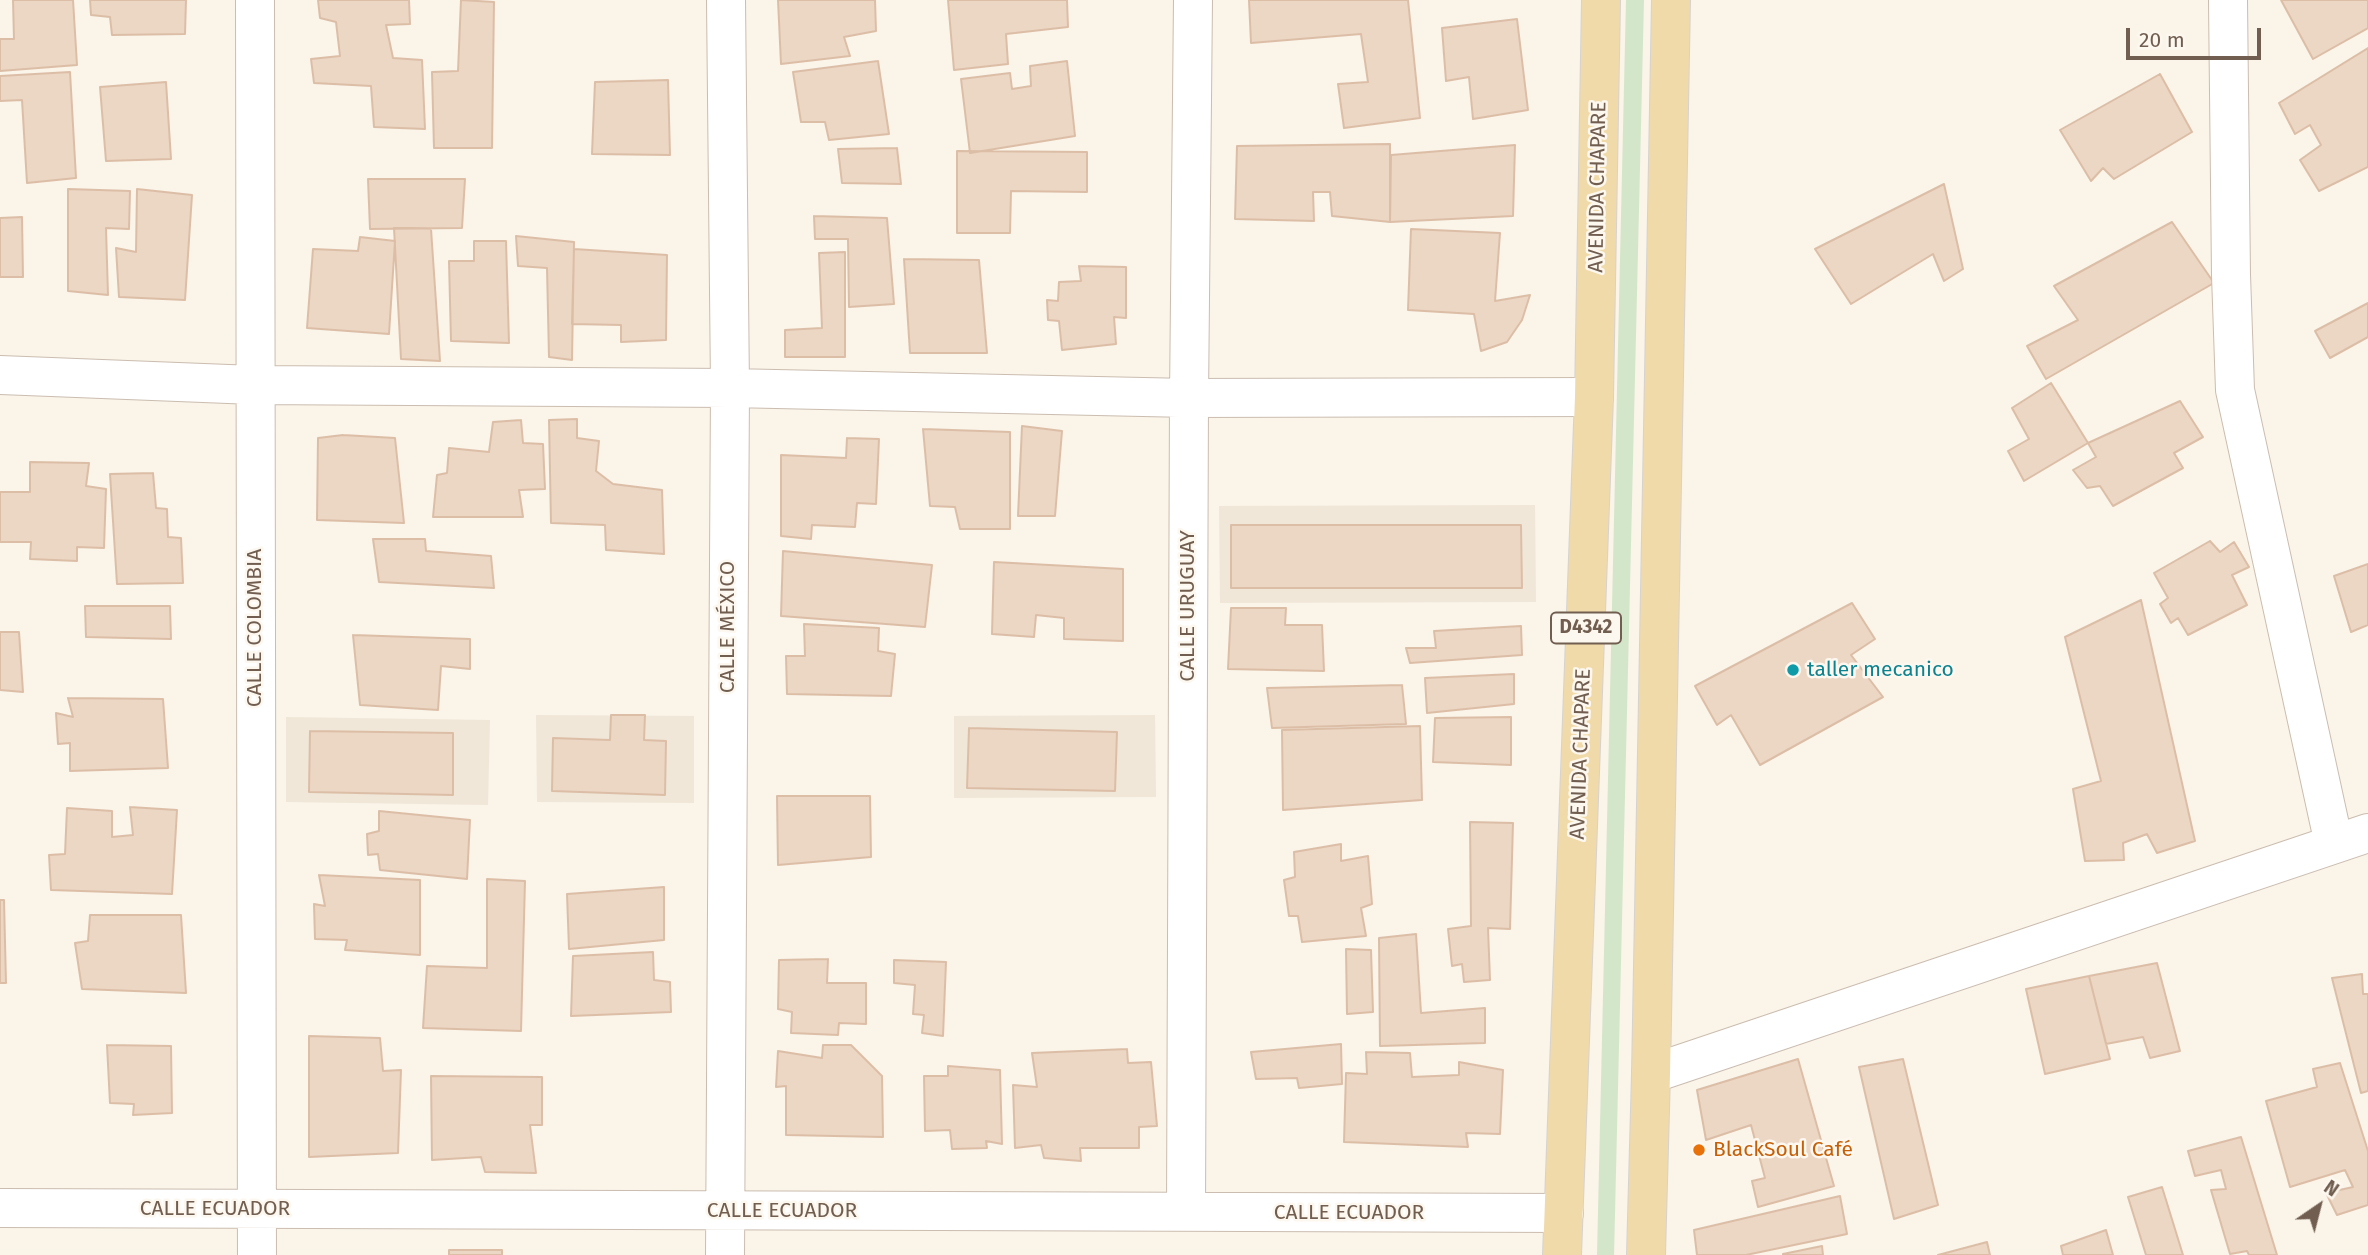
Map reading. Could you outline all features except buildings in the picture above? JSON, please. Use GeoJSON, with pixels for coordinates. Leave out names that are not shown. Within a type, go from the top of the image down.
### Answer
{"type":"FeatureCollection","features":[{"type":"Feature","properties":{"kind":"main road","name":"AVENIDA CHAPARE"},"geometry":{"type":"LineString","coordinates":[[1562,1255],[1594,397],[1601,0]]}},
{"type":"Feature","properties":{"kind":"main road"},"geometry":{"type":"LineString","coordinates":[[1646,1255],[1671,0]]}},
{"type":"Feature","properties":{"kind":"street","name":"CALLE COLOMBIA"},"geometry":{"type":"LineString","coordinates":[[255,0],[257,1255]]}},
{"type":"Feature","properties":{"kind":"street","name":"CALLE MÉXICO"},"geometry":{"type":"LineString","coordinates":[[725,1255],[730,388],[726,0]]}},
{"type":"Feature","properties":{"kind":"street","name":"CALLE URUGUAY"},"geometry":{"type":"LineString","coordinates":[[1186,1213],[1192,0]]}},
{"type":"Feature","properties":{"kind":"street"},"geometry":{"type":"LineString","coordinates":[[1651,1074],[2351,839],[2235,390],[2228,0]]}},
{"type":"Feature","properties":{"kind":"street"},"geometry":{"type":"LineString","coordinates":[[0,375],[254,385],[730,388],[1189,398],[1594,397]]}},
{"type":"Feature","properties":{"kind":"street","name":"CALLE ECUADOR"},"geometry":{"type":"LineString","coordinates":[[0,1208],[1564,1213]]}},
{"type":"Feature","properties":{"kind":"shaded area"},"geometry":{"type":"Polygon","coordinates":[[[1535,505],[1536,602],[1220,603],[1219,506],[1535,505]]]}},
{"type":"Feature","properties":{"kind":"shaded area"},"geometry":{"type":"Polygon","coordinates":[[[536,715],[694,716],[694,803],[537,802],[536,715]]]}},
{"type":"Feature","properties":{"kind":"shaded area"},"geometry":{"type":"Polygon","coordinates":[[[1155,715],[1156,797],[954,798],[954,716],[1155,715]]]}},
{"type":"Feature","properties":{"kind":"shaded area"},"geometry":{"type":"Polygon","coordinates":[[[286,717],[490,720],[488,805],[286,802],[286,717]]]}},
{"type":"Feature","properties":{"kind":"green space"},"geometry":{"type":"Polygon","coordinates":[[[1626,0],[1644,0],[1614,1255],[1597,1255],[1626,0]]]}},
{"type":"Feature","properties":{"kind":"place","name":"taller mecanico"},"geometry":{"type":"Point","coordinates":[1793,670]}},
{"type":"Feature","properties":{"kind":"place","name":"BlackSoul Café"},"geometry":{"type":"Point","coordinates":[1699,1150]}}]}
